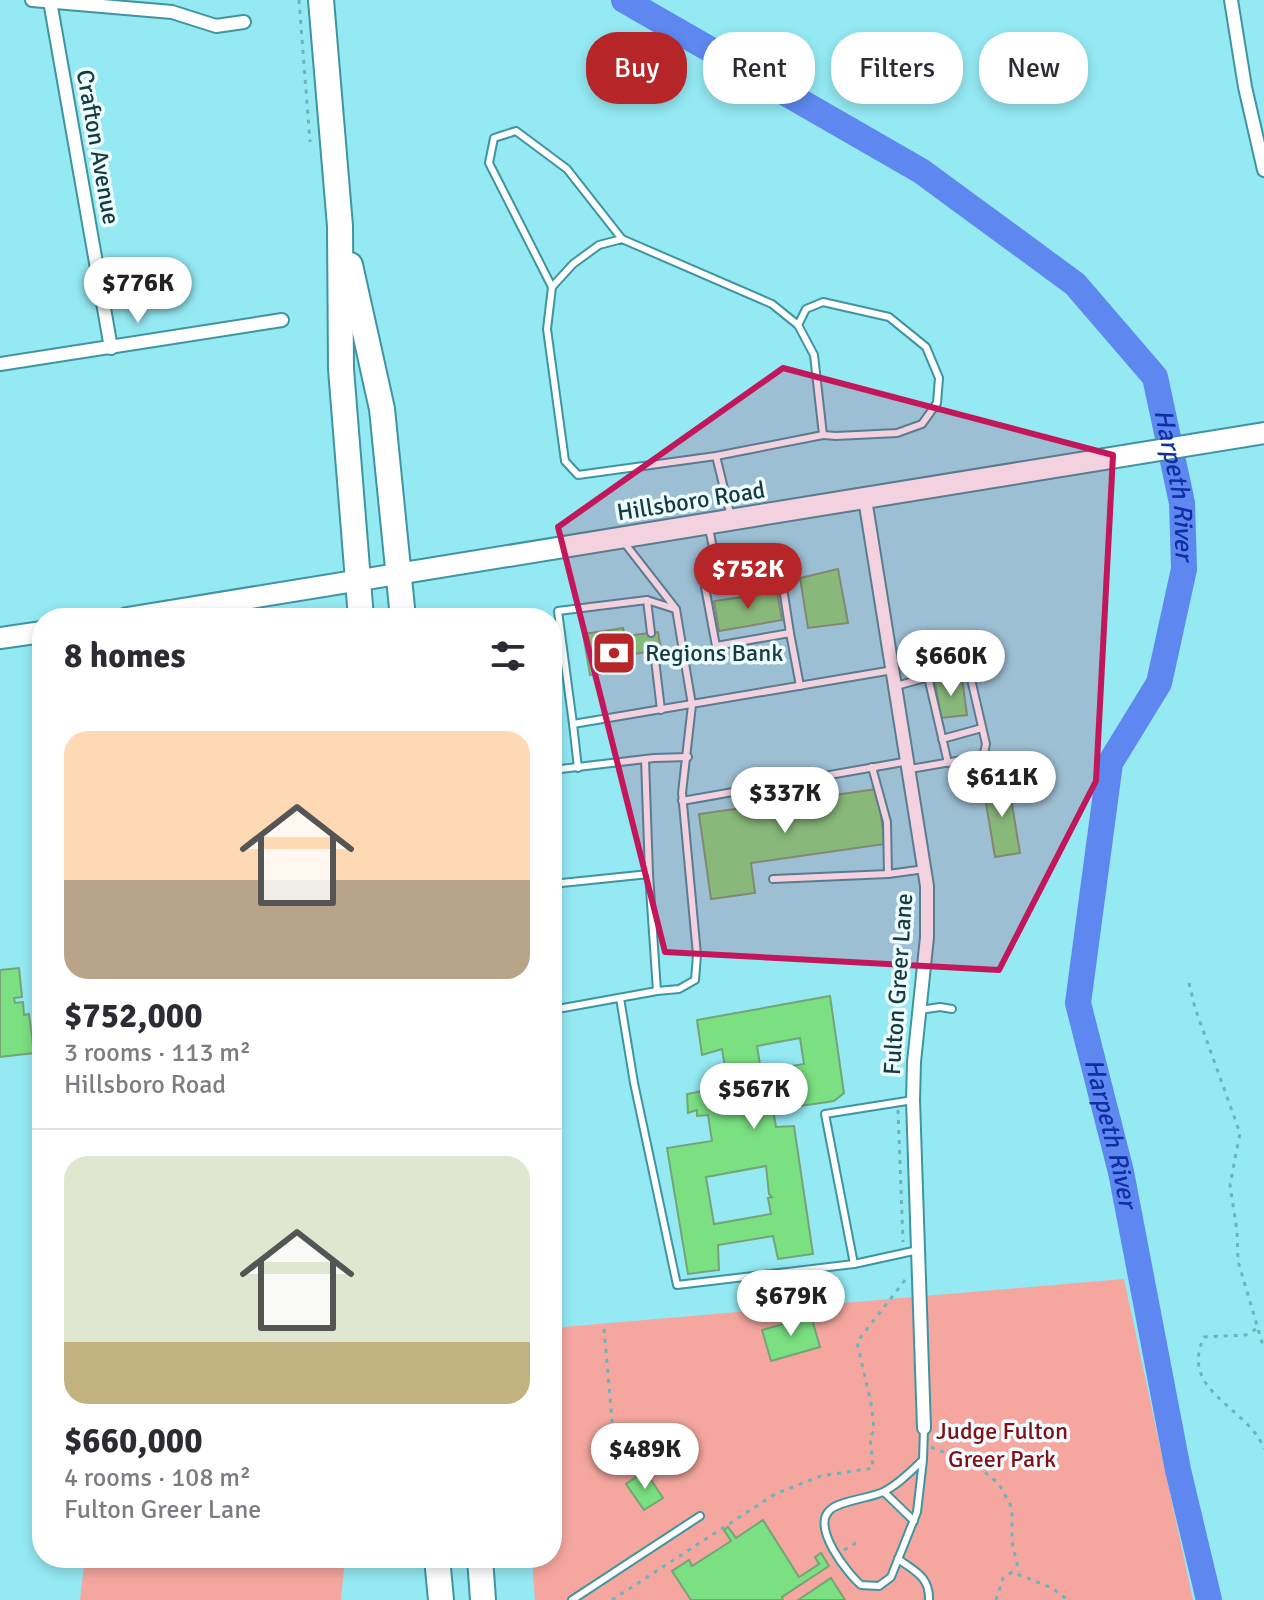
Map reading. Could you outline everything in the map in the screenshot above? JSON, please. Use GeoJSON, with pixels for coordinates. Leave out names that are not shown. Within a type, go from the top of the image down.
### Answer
{"type":"FeatureCollection","features":[{"type":"Feature","properties":{"kind":"highway"},"geometry":{"type":"LineString","coordinates":[[321,0],[322,146],[379,388],[402,608]]}},
{"type":"Feature","properties":{"kind":"highway"},"geometry":{"type":"LineString","coordinates":[[340,226],[341,369],[360,608]]}},
{"type":"Feature","properties":{"kind":"highway"},"geometry":{"type":"LineString","coordinates":[[438,1568],[441,1600]]}},
{"type":"Feature","properties":{"kind":"highway"},"geometry":{"type":"LineString","coordinates":[[481,1568],[483,1600]]}},
{"type":"Feature","properties":{"kind":"main road","name":"Hillsboro Road"},"geometry":{"type":"LineString","coordinates":[[189,608],[1264,433]]}},
{"type":"Feature","properties":{"kind":"main road"},"geometry":{"type":"LineString","coordinates":[[0,638],[32,633]]}},
{"type":"Feature","properties":{"kind":"street"},"geometry":{"type":"LineString","coordinates":[[32,0],[172,12],[216,26],[244,22]]}},
{"type":"Feature","properties":{"kind":"street"},"geometry":{"type":"LineString","coordinates":[[1231,0],[1245,87],[1264,170]]}},
{"type":"Feature","properties":{"kind":"street","name":"Crafton Avenue"},"geometry":{"type":"LineString","coordinates":[[50,1],[111,348]]}},
{"type":"Feature","properties":{"kind":"street"},"geometry":{"type":"LineString","coordinates":[[0,364],[282,320]]}},
{"type":"Feature","properties":{"kind":"street","name":"Fulton Greer Lane"},"geometry":{"type":"LineString","coordinates":[[865,499],[925,869],[928,922],[913,1100],[924,1428]]}},
{"type":"Feature","properties":{"kind":"lane"},"geometry":{"type":"LineString","coordinates":[[798,325],[806,309],[823,302],[889,317],[926,347],[939,378],[937,403],[922,424],[897,433],[823,435],[716,456],[578,475],[565,461],[547,329],[552,287],[489,163],[494,138],[516,131],[567,169],[622,239],[772,304],[798,325],[814,355],[823,435]]}},
{"type":"Feature","properties":{"kind":"lane"},"geometry":{"type":"LineString","coordinates":[[552,287],[573,264],[599,245],[622,239]]}},
{"type":"Feature","properties":{"kind":"lane"},"geometry":{"type":"LineString","coordinates":[[716,456],[732,521]]}},
{"type":"Feature","properties":{"kind":"lane"},"geometry":{"type":"LineString","coordinates":[[708,524],[720,584]]}},
{"type":"Feature","properties":{"kind":"lane"},"geometry":{"type":"LineString","coordinates":[[562,1008],[679,989],[695,980],[697,955],[682,801],[692,705],[676,609],[621,538]]}},
{"type":"Feature","properties":{"kind":"lane"},"geometry":{"type":"LineString","coordinates":[[790,633],[716,646],[705,587],[781,575],[800,686]]}},
{"type":"Feature","properties":{"kind":"lane"},"geometry":{"type":"LineString","coordinates":[[562,611],[647,600],[676,609]]}},
{"type":"Feature","properties":{"kind":"lane"},"geometry":{"type":"LineString","coordinates":[[647,600],[651,633]]}},
{"type":"Feature","properties":{"kind":"lane"},"geometry":{"type":"LineString","coordinates":[[562,641],[578,768]]}},
{"type":"Feature","properties":{"kind":"lane"},"geometry":{"type":"LineString","coordinates":[[654,651],[661,710]]}},
{"type":"Feature","properties":{"kind":"lane"},"geometry":{"type":"LineString","coordinates":[[573,724],[893,670]]}},
{"type":"Feature","properties":{"kind":"lane"},"geometry":{"type":"LineString","coordinates":[[682,801],[872,767],[948,763],[980,757],[984,753],[986,744],[971,679],[963,671],[954,670],[896,686]]}},
{"type":"Feature","properties":{"kind":"lane"},"geometry":{"type":"LineString","coordinates":[[928,677],[948,763]]}},
{"type":"Feature","properties":{"kind":"lane"},"geometry":{"type":"LineString","coordinates":[[942,739],[982,728]]}},
{"type":"Feature","properties":{"kind":"lane"},"geometry":{"type":"LineString","coordinates":[[562,769],[688,757]]}},
{"type":"Feature","properties":{"kind":"lane"},"geometry":{"type":"LineString","coordinates":[[645,759],[657,991]]}},
{"type":"Feature","properties":{"kind":"lane"},"geometry":{"type":"LineString","coordinates":[[872,767],[887,822],[888,874]]}},
{"type":"Feature","properties":{"kind":"lane"},"geometry":{"type":"LineString","coordinates":[[773,879],[888,874],[925,869]]}},
{"type":"Feature","properties":{"kind":"lane"},"geometry":{"type":"LineString","coordinates":[[562,883],[649,874]]}},
{"type":"Feature","properties":{"kind":"lane"},"geometry":{"type":"LineString","coordinates":[[620,998],[634,1083],[677,1285],[854,1264],[919,1250]]}},
{"type":"Feature","properties":{"kind":"lane"},"geometry":{"type":"LineString","coordinates":[[920,1010],[952,1009]]}},
{"type":"Feature","properties":{"kind":"lane"},"geometry":{"type":"LineString","coordinates":[[854,1264],[825,1114],[913,1100]]}},
{"type":"Feature","properties":{"kind":"lane"},"geometry":{"type":"LineString","coordinates":[[923,1460],[884,1492],[831,1508],[825,1518],[824,1528],[830,1544],[861,1585],[874,1587],[886,1582],[914,1521],[920,1503],[923,1460],[924,1428]]}},
{"type":"Feature","properties":{"kind":"lane"},"geometry":{"type":"LineString","coordinates":[[884,1492],[914,1521]]}},
{"type":"Feature","properties":{"kind":"lane"},"geometry":{"type":"LineString","coordinates":[[572,1600],[700,1516]]}},
{"type":"Feature","properties":{"kind":"lane"},"geometry":{"type":"LineString","coordinates":[[898,1559],[925,1579],[929,1586],[929,1600]]}},
{"type":"Feature","properties":{"kind":"path"},"geometry":{"type":"LineString","coordinates":[[299,0],[322,146]]}},
{"type":"Feature","properties":{"kind":"path"},"geometry":{"type":"LineString","coordinates":[[1189,983],[1240,1133],[1230,1185],[1238,1261],[1264,1349]]}},
{"type":"Feature","properties":{"kind":"path"},"geometry":{"type":"LineString","coordinates":[[898,1103],[903,1254]]}},
{"type":"Feature","properties":{"kind":"path"},"geometry":{"type":"LineString","coordinates":[[612,1600],[775,1494],[821,1476],[873,1468],[871,1400],[857,1342],[905,1280],[905,1272]]}},
{"type":"Feature","properties":{"kind":"path"},"geometry":{"type":"LineString","coordinates":[[604,1329],[616,1466]]}},
{"type":"Feature","properties":{"kind":"path"},"geometry":{"type":"LineString","coordinates":[[1257,1329],[1246,1335],[1204,1337],[1197,1351],[1201,1377],[1214,1394],[1259,1436],[1264,1449]]}},
{"type":"Feature","properties":{"kind":"path"},"geometry":{"type":"LineString","coordinates":[[615,1457],[648,1435],[657,1449]]}},
{"type":"Feature","properties":{"kind":"path"},"geometry":{"type":"LineString","coordinates":[[923,1445],[976,1465],[999,1484],[1012,1508],[1012,1542],[1019,1572]]}},
{"type":"Feature","properties":{"kind":"path"},"geometry":{"type":"LineString","coordinates":[[996,1600],[1005,1575],[1019,1572],[1052,1588],[1068,1600]]}},
{"type":"Feature","properties":{"kind":"highlighted area"},"geometry":{"type":"Polygon","coordinates":[[[783,368],[1113,455],[1096,781],[999,970],[665,952],[558,527],[783,368]]]}},
{"type":"Feature","properties":{"kind":"green space","name":"Judge Fulton Greer Park"},"geometry":{"type":"Polygon","coordinates":[[[1124,1279],[1193,1600],[535,1600],[533,1568],[562,1568],[562,1327],[1124,1279]]]}},
{"type":"Feature","properties":{"kind":"green space"},"geometry":{"type":"Polygon","coordinates":[[[84,1568],[344,1568],[341,1600],[80,1600],[84,1568]]]}},
{"type":"Feature","properties":{"kind":"building"},"geometry":{"type":"Polygon","coordinates":[[[838,569],[848,623],[808,628],[800,578],[838,569]]]}},
{"type":"Feature","properties":{"kind":"building"},"geometry":{"type":"Polygon","coordinates":[[[777,592],[782,620],[719,631],[714,601],[777,592]]]}},
{"type":"Feature","properties":{"kind":"building","name":"Regions Bank"},"geometry":{"type":"Polygon","coordinates":[[[623,628],[625,636],[658,632],[661,650],[627,655],[630,669],[590,675],[583,634],[623,628]]]}},
{"type":"Feature","properties":{"kind":"building"},"geometry":{"type":"Polygon","coordinates":[[[962,678],[967,715],[941,718],[935,682],[962,678]]]}},
{"type":"Feature","properties":{"kind":"building"},"geometry":{"type":"Polygon","coordinates":[[[1008,780],[1020,853],[995,857],[983,785],[1008,780]]]}},
{"type":"Feature","properties":{"kind":"building"},"geometry":{"type":"Polygon","coordinates":[[[877,789],[885,844],[751,863],[755,893],[711,899],[699,814],[877,789]]]}},
{"type":"Feature","properties":{"kind":"building"},"geometry":{"type":"Polygon","coordinates":[[[19,968],[22,997],[14,998],[15,1003],[23,1002],[24,1015],[29,1014],[32,1053],[0,1057],[0,970],[19,968]]]}},
{"type":"Feature","properties":{"kind":"building"},"geometry":{"type":"Polygon","coordinates":[[[830,996],[844,1093],[834,1101],[773,1110],[776,1127],[794,1126],[813,1254],[778,1259],[773,1236],[718,1245],[719,1270],[688,1274],[667,1148],[712,1141],[708,1115],[697,1116],[697,1110],[688,1113],[687,1094],[728,1086],[722,1049],[702,1055],[697,1020],[830,996]],[[800,1038],[757,1046],[761,1071],[804,1064],[800,1038]],[[766,1166],[706,1177],[714,1224],[771,1214],[768,1198],[772,1197],[766,1166]]]}},
{"type":"Feature","properties":{"kind":"building"},"geometry":{"type":"Polygon","coordinates":[[[811,1316],[820,1347],[771,1361],[762,1330],[811,1316]]]}},
{"type":"Feature","properties":{"kind":"building"},"geometry":{"type":"Polygon","coordinates":[[[645,1471],[663,1498],[644,1510],[626,1484],[645,1471]]]}},
{"type":"Feature","properties":{"kind":"building"},"geometry":{"type":"Polygon","coordinates":[[[763,1520],[799,1577],[819,1564],[815,1557],[821,1553],[829,1566],[782,1597],[783,1600],[691,1600],[672,1571],[689,1560],[692,1566],[731,1541],[724,1530],[728,1527],[736,1538],[763,1520]]]}},
{"type":"Feature","properties":{"kind":"building"},"geometry":{"type":"Polygon","coordinates":[[[831,1578],[845,1600],[798,1600],[831,1578]]]}},
{"type":"Feature","properties":{"kind":"waterway","name":"Harpeth River"},"geometry":{"type":"LineString","coordinates":[[624,0],[921,171],[1075,284],[1155,377],[1182,503],[1184,569],[1159,683],[1110,763],[1078,1003],[1121,1172],[1178,1470],[1209,1600]]}},
{"type":"Feature","properties":{"kind":"place","name":"Regions Bank"},"geometry":{"type":"Point","coordinates":[614,653]}}]}
